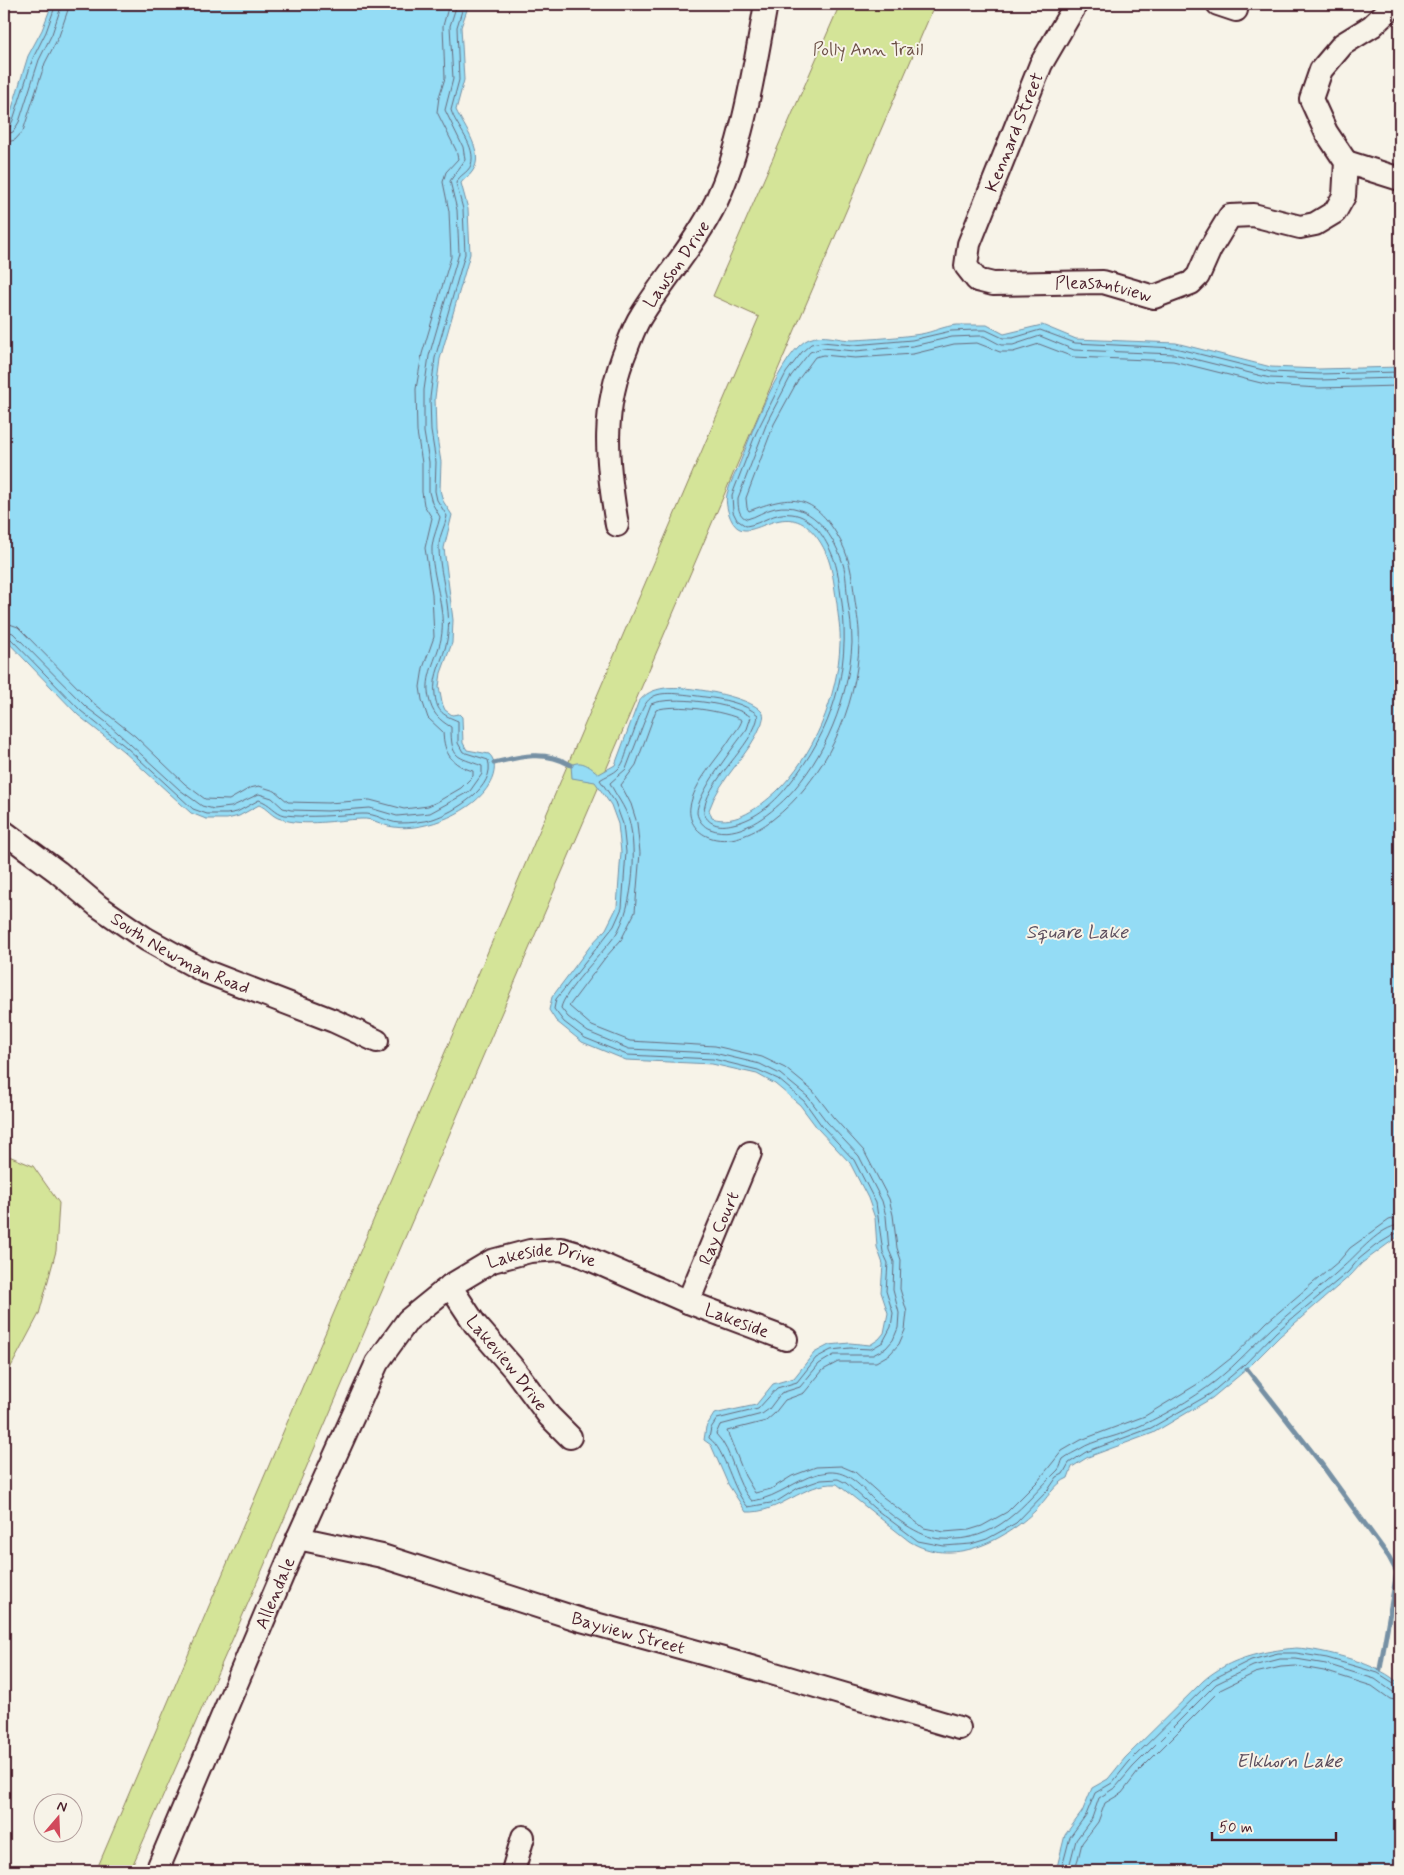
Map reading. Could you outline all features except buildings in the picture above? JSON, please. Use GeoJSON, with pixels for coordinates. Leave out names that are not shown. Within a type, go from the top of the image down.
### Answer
{"type":"FeatureCollection","features":[{"type":"Feature","properties":{"kind":"street","name":"Lawson Drive"},"geometry":{"type":"LineString","coordinates":[[617,525],[611,490],[606,428],[616,373],[640,318],[699,232],[716,202],[730,165],[740,127],[766,4]]}},
{"type":"Feature","properties":{"kind":"street","name":"Kennard Street"},"geometry":{"type":"LineString","coordinates":[[966,266],[969,244],[1041,64],[1076,4]]}},
{"type":"Feature","properties":{"kind":"street"},"geometry":{"type":"LineString","coordinates":[[1395,4],[1372,26],[1343,44],[1321,70],[1311,99],[1326,132],[1346,162],[1400,179]]}},
{"type":"Feature","properties":{"kind":"street","name":"Pleasantview"},"geometry":{"type":"LineString","coordinates":[[966,266],[976,280],[993,284],[1104,282],[1154,297],[1191,283],[1198,276],[1210,249],[1230,216],[1254,215],[1300,227],[1315,224],[1335,212],[1344,196],[1346,162]]}},
{"type":"Feature","properties":{"kind":"street","name":"South Newman Road"},"geometry":{"type":"LineString","coordinates":[[4,832],[58,872],[98,906],[146,939],[204,971],[334,1021],[377,1042]]}},
{"type":"Feature","properties":{"kind":"street","name":"Ray Court"},"geometry":{"type":"LineString","coordinates":[[688,1302],[750,1153]]}},
{"type":"Feature","properties":{"kind":"street","name":"Lakeside Drive"},"geometry":{"type":"LineString","coordinates":[[408,1320],[450,1286],[492,1261],[530,1251],[561,1249],[578,1254],[688,1302]]}},
{"type":"Feature","properties":{"kind":"street","name":"Lakeview Drive"},"geometry":{"type":"LineString","coordinates":[[450,1286],[475,1324],[514,1369],[549,1416],[570,1437]]}},
{"type":"Feature","properties":{"kind":"street","name":"Lakeside"},"geometry":{"type":"LineString","coordinates":[[688,1302],[786,1339]]}},
{"type":"Feature","properties":{"kind":"street","name":"Allendale"},"geometry":{"type":"LineString","coordinates":[[157,1871],[298,1538],[377,1363],[408,1320]]}},
{"type":"Feature","properties":{"kind":"street","name":"Bayview Street"},"geometry":{"type":"LineString","coordinates":[[298,1538],[382,1556],[581,1620],[736,1662],[959,1728]]}},
{"type":"Feature","properties":{"kind":"street"},"geometry":{"type":"LineString","coordinates":[[513,1871],[523,1837]]}},
{"type":"Feature","properties":{"kind":"green space","name":"Polly Ann Trail"},"geometry":{"type":"Polygon","coordinates":[[[840,4],[935,4],[233,1638],[130,1871],[96,1871],[759,317],[713,296],[840,4]]]}},
{"type":"Feature","properties":{"kind":"green space"},"geometry":{"type":"Polygon","coordinates":[[[4,1154],[33,1166],[59,1203],[56,1251],[39,1314],[4,1380],[4,1154]]]}},
{"type":"Feature","properties":{"kind":"water"},"geometry":{"type":"Polygon","coordinates":[[[52,4],[469,4],[461,27],[464,80],[456,110],[472,141],[477,157],[476,165],[472,172],[461,183],[468,209],[470,254],[440,359],[435,398],[436,431],[441,462],[440,490],[443,501],[452,515],[444,548],[453,620],[452,643],[441,673],[439,687],[445,710],[452,715],[459,714],[462,717],[463,743],[467,750],[489,754],[493,760],[494,772],[490,783],[483,793],[462,811],[434,823],[406,828],[390,826],[366,819],[300,823],[278,818],[259,805],[239,816],[227,819],[206,819],[191,813],[123,751],[78,715],[4,638],[4,126],[9,118],[28,56],[42,30],[52,4]]]}},
{"type":"Feature","properties":{"kind":"water","name":"Square Lake"},"geometry":{"type":"Polygon","coordinates":[[[957,325],[987,325],[1004,334],[1042,325],[1076,339],[1176,343],[1271,367],[1319,369],[1400,367],[1400,1235],[1362,1263],[1351,1275],[1280,1336],[1247,1369],[1212,1398],[1153,1433],[1088,1457],[1072,1467],[1068,1478],[1055,1488],[1036,1510],[1009,1532],[977,1547],[960,1551],[942,1552],[925,1549],[909,1541],[837,1484],[813,1488],[770,1508],[746,1512],[728,1484],[711,1445],[704,1440],[706,1427],[714,1414],[756,1405],[773,1384],[794,1378],[814,1353],[829,1345],[850,1343],[870,1345],[884,1333],[888,1313],[881,1292],[883,1264],[877,1247],[875,1218],[868,1198],[850,1163],[818,1129],[800,1105],[775,1084],[757,1074],[712,1064],[626,1060],[582,1042],[556,1021],[549,1010],[552,997],[591,945],[606,929],[617,907],[621,852],[618,824],[611,805],[595,782],[572,778],[571,765],[582,763],[599,774],[615,765],[638,703],[646,694],[653,691],[665,688],[686,688],[716,693],[744,701],[762,712],[764,716],[762,723],[757,735],[720,787],[709,810],[712,818],[730,819],[747,814],[776,792],[802,761],[822,724],[834,684],[840,644],[837,604],[829,560],[816,536],[804,524],[791,520],[779,520],[747,530],[739,528],[732,521],[726,497],[769,393],[789,358],[799,346],[815,337],[847,340],[887,338],[921,334],[957,325]]]}},
{"type":"Feature","properties":{"kind":"water","name":"Elkhorn Lake"},"geometry":{"type":"Polygon","coordinates":[[[1296,1648],[1321,1651],[1352,1659],[1381,1671],[1400,1685],[1400,1871],[1056,1871],[1065,1835],[1082,1812],[1092,1788],[1108,1779],[1125,1758],[1203,1681],[1235,1661],[1271,1651],[1296,1648]]]}},
{"type":"Feature","properties":{"kind":"waterway"},"geometry":{"type":"LineString","coordinates":[[494,763],[514,758],[542,756],[552,757],[571,765]]}},
{"type":"Feature","properties":{"kind":"waterway"},"geometry":{"type":"LineString","coordinates":[[1247,1369],[1320,1462],[1389,1557],[1397,1572],[1380,1669]]}}]}
